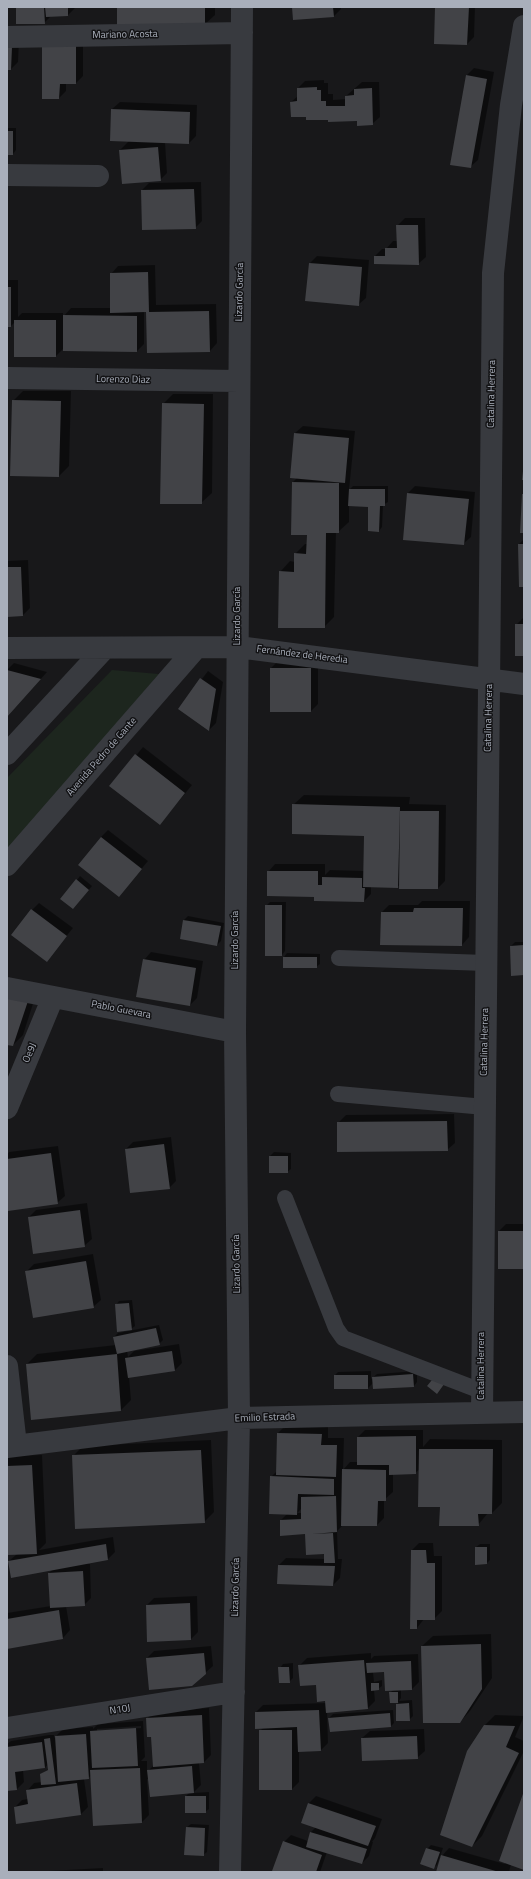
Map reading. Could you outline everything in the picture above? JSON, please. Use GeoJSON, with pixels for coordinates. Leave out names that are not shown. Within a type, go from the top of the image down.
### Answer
{"type":"FeatureCollection","features":[{"type":"Feature","properties":{"kind":"street","name":"Lizardo García"},"geometry":{"type":"LineString","coordinates":[[230,1872],[239,1418],[235,1032],[242,7]]}},
{"type":"Feature","properties":{"kind":"street","name":"Catalina Herrera"},"geometry":{"type":"LineString","coordinates":[[482,1413],[494,273],[511,105],[524,26]]}},
{"type":"Feature","properties":{"kind":"street","name":"Mariano Acosta"},"geometry":{"type":"LineString","coordinates":[[7,37],[242,33]]}},
{"type":"Feature","properties":{"kind":"street"},"geometry":{"type":"LineString","coordinates":[[7,175],[98,176]]}},
{"type":"Feature","properties":{"kind":"street","name":"Lorenzo Diaz"},"geometry":{"type":"LineString","coordinates":[[7,378],[239,382]]}},
{"type":"Feature","properties":{"kind":"street","name":"Fernández de Heredia"},"geometry":{"type":"LineString","coordinates":[[7,648],[104,649],[238,647],[524,684]]}},
{"type":"Feature","properties":{"kind":"street","name":"Avenida Pedro de Gante"},"geometry":{"type":"LineString","coordinates":[[7,865],[196,648]]}},
{"type":"Feature","properties":{"kind":"street"},"geometry":{"type":"LineString","coordinates":[[7,754],[104,649]]}},
{"type":"Feature","properties":{"kind":"street","name":"Pablo Guevara"},"geometry":{"type":"LineString","coordinates":[[7,988],[235,1032]]}},
{"type":"Feature","properties":{"kind":"street","name":"Oe9J"},"geometry":{"type":"LineString","coordinates":[[7,1108],[53,998]]}},
{"type":"Feature","properties":{"kind":"street"},"geometry":{"type":"LineString","coordinates":[[7,1366],[11,1446]]}},
{"type":"Feature","properties":{"kind":"street","name":"Emilio Estrada"},"geometry":{"type":"LineString","coordinates":[[11,1446],[239,1418],[524,1412]]}},
{"type":"Feature","properties":{"kind":"street","name":"N10J"},"geometry":{"type":"LineString","coordinates":[[7,1728],[234,1692]]}},
{"type":"Feature","properties":{"kind":"lane"},"geometry":{"type":"LineString","coordinates":[[339,958],[486,963]]}},
{"type":"Feature","properties":{"kind":"lane"},"geometry":{"type":"LineString","coordinates":[[338,1094],[485,1107]]}},
{"type":"Feature","properties":{"kind":"lane"},"geometry":{"type":"LineString","coordinates":[[285,1198],[336,1328],[343,1338],[482,1391]]}},
{"type":"Feature","properties":{"kind":"shaded area"},"geometry":{"type":"Polygon","coordinates":[[[112,670],[159,674],[7,852],[7,778],[112,670]]]}},
{"type":"Feature","properties":{"kind":"building"},"geometry":{"type":"Polygon","coordinates":[[[16,7],[44,7],[45,24],[16,24],[16,7]]]}},
{"type":"Feature","properties":{"kind":"building"},"geometry":{"type":"Polygon","coordinates":[[[45,7],[68,7],[68,16],[46,17],[45,7]]]}},
{"type":"Feature","properties":{"kind":"building"},"geometry":{"type":"Polygon","coordinates":[[[117,7],[205,7],[205,26],[117,26],[117,7]]]}},
{"type":"Feature","properties":{"kind":"building"},"geometry":{"type":"Polygon","coordinates":[[[292,7],[333,7],[334,17],[293,20],[292,7]]]}},
{"type":"Feature","properties":{"kind":"building"},"geometry":{"type":"Polygon","coordinates":[[[435,7],[469,7],[467,45],[434,44],[435,7]]]}},
{"type":"Feature","properties":{"kind":"building"},"geometry":{"type":"Polygon","coordinates":[[[42,46],[76,46],[76,84],[60,84],[59,99],[42,99],[42,46]]]}},
{"type":"Feature","properties":{"kind":"building"},"geometry":{"type":"Polygon","coordinates":[[[7,47],[12,47],[11,70],[7,70],[7,47]]]}},
{"type":"Feature","properties":{"kind":"building"},"geometry":{"type":"Polygon","coordinates":[[[466,75],[487,79],[471,168],[450,165],[466,75]]]}},
{"type":"Feature","properties":{"kind":"building"},"geometry":{"type":"Polygon","coordinates":[[[317,87],[317,90],[321,90],[321,101],[326,101],[326,106],[345,106],[345,96],[354,95],[354,89],[372,88],[373,125],[357,126],[357,121],[328,122],[328,120],[306,120],[306,117],[291,117],[290,102],[297,101],[297,88],[317,87]]]}},
{"type":"Feature","properties":{"kind":"building"},"geometry":{"type":"Polygon","coordinates":[[[111,109],[190,112],[189,144],[110,141],[111,109]]]}},
{"type":"Feature","properties":{"kind":"building"},"geometry":{"type":"Polygon","coordinates":[[[7,131],[13,131],[13,155],[7,155],[7,131]]]}},
{"type":"Feature","properties":{"kind":"building"},"geometry":{"type":"Polygon","coordinates":[[[158,147],[161,181],[122,184],[119,150],[158,147]]]}},
{"type":"Feature","properties":{"kind":"building"},"geometry":{"type":"Polygon","coordinates":[[[194,189],[196,229],[142,230],[141,190],[194,189]]]}},
{"type":"Feature","properties":{"kind":"building"},"geometry":{"type":"Polygon","coordinates":[[[396,225],[418,225],[419,265],[374,264],[374,256],[385,256],[385,248],[397,248],[396,225]]]}},
{"type":"Feature","properties":{"kind":"building"},"geometry":{"type":"Polygon","coordinates":[[[309,263],[362,267],[359,306],[305,301],[309,263]]]}},
{"type":"Feature","properties":{"kind":"building"},"geometry":{"type":"Polygon","coordinates":[[[148,272],[149,312],[209,311],[210,352],[147,353],[146,312],[110,313],[110,273],[148,272]]]}},
{"type":"Feature","properties":{"kind":"building"},"geometry":{"type":"Polygon","coordinates":[[[7,287],[11,287],[11,327],[7,327],[7,287]]]}},
{"type":"Feature","properties":{"kind":"building"},"geometry":{"type":"Polygon","coordinates":[[[63,315],[137,316],[137,352],[63,351],[63,315]]]}},
{"type":"Feature","properties":{"kind":"building"},"geometry":{"type":"Polygon","coordinates":[[[14,320],[56,320],[56,357],[14,357],[14,320]]]}},
{"type":"Feature","properties":{"kind":"building"},"geometry":{"type":"Polygon","coordinates":[[[12,400],[61,401],[59,477],[10,476],[12,400]]]}},
{"type":"Feature","properties":{"kind":"building"},"geometry":{"type":"Polygon","coordinates":[[[162,403],[204,404],[202,504],[160,504],[162,403]]]}},
{"type":"Feature","properties":{"kind":"building"},"geometry":{"type":"Polygon","coordinates":[[[294,433],[349,438],[345,483],[290,478],[294,433]]]}},
{"type":"Feature","properties":{"kind":"building"},"geometry":{"type":"Polygon","coordinates":[[[523,471],[524,480],[522,480],[523,471]]]}},
{"type":"Feature","properties":{"kind":"building"},"geometry":{"type":"Polygon","coordinates":[[[292,482],[339,483],[339,533],[326,533],[325,628],[278,628],[279,571],[294,572],[294,553],[306,554],[307,535],[291,535],[292,482]]]}},
{"type":"Feature","properties":{"kind":"building"},"geometry":{"type":"Polygon","coordinates":[[[349,489],[385,489],[385,506],[380,506],[379,532],[368,531],[368,507],[348,506],[349,489]]]}},
{"type":"Feature","properties":{"kind":"building"},"geometry":{"type":"Polygon","coordinates":[[[407,493],[469,499],[464,545],[403,540],[407,493]]]}},
{"type":"Feature","properties":{"kind":"building"},"geometry":{"type":"Polygon","coordinates":[[[522,494],[524,494],[524,533],[520,533],[522,494]]]}},
{"type":"Feature","properties":{"kind":"building"},"geometry":{"type":"Polygon","coordinates":[[[518,544],[524,544],[524,587],[519,587],[518,544]]]}},
{"type":"Feature","properties":{"kind":"building"},"geometry":{"type":"Polygon","coordinates":[[[7,567],[21,567],[23,616],[7,617],[7,567]]]}},
{"type":"Feature","properties":{"kind":"building"},"geometry":{"type":"Polygon","coordinates":[[[515,624],[524,624],[524,656],[515,656],[515,624]]]}},
{"type":"Feature","properties":{"kind":"building"},"geometry":{"type":"Polygon","coordinates":[[[270,668],[311,668],[311,712],[270,712],[270,668]]]}},
{"type":"Feature","properties":{"kind":"building"},"geometry":{"type":"Polygon","coordinates":[[[7,670],[41,679],[7,717],[7,670]]]}},
{"type":"Feature","properties":{"kind":"building"},"geometry":{"type":"Polygon","coordinates":[[[200,678],[216,689],[209,731],[178,709],[200,678]]]}},
{"type":"Feature","properties":{"kind":"building"},"geometry":{"type":"Polygon","coordinates":[[[135,754],[185,793],[160,825],[109,786],[135,754]]]}},
{"type":"Feature","properties":{"kind":"building"},"geometry":{"type":"Polygon","coordinates":[[[292,804],[400,807],[398,888],[363,887],[364,836],[292,834],[292,804]]]}},
{"type":"Feature","properties":{"kind":"building"},"geometry":{"type":"Polygon","coordinates":[[[400,811],[439,811],[438,889],[399,889],[400,811]]]}},
{"type":"Feature","properties":{"kind":"building"},"geometry":{"type":"Polygon","coordinates":[[[101,837],[142,869],[119,897],[78,865],[101,837]]]}},
{"type":"Feature","properties":{"kind":"building"},"geometry":{"type":"Polygon","coordinates":[[[267,871],[318,871],[318,885],[322,885],[322,877],[362,878],[362,888],[365,888],[364,902],[314,901],[314,897],[267,896],[267,871]]]}},
{"type":"Feature","properties":{"kind":"building"},"geometry":{"type":"Polygon","coordinates":[[[76,879],[89,890],[73,909],[60,899],[76,879]]]}},
{"type":"Feature","properties":{"kind":"building"},"geometry":{"type":"Polygon","coordinates":[[[265,905],[282,905],[282,956],[265,956],[265,905]]]}},
{"type":"Feature","properties":{"kind":"building"},"geometry":{"type":"Polygon","coordinates":[[[414,908],[463,908],[462,946],[380,945],[381,912],[413,912],[414,908]]]}},
{"type":"Feature","properties":{"kind":"building"},"geometry":{"type":"Polygon","coordinates":[[[31,909],[67,936],[47,962],[11,935],[31,909]]]}},
{"type":"Feature","properties":{"kind":"building"},"geometry":{"type":"Polygon","coordinates":[[[183,920],[221,926],[217,946],[180,939],[183,920]]]}},
{"type":"Feature","properties":{"kind":"building"},"geometry":{"type":"Polygon","coordinates":[[[524,945],[524,975],[511,976],[510,946],[524,945]]]}},
{"type":"Feature","properties":{"kind":"building"},"geometry":{"type":"Polygon","coordinates":[[[283,957],[317,957],[317,968],[283,968],[283,957]]]}},
{"type":"Feature","properties":{"kind":"building"},"geometry":{"type":"Polygon","coordinates":[[[143,959],[196,968],[190,1006],[136,997],[143,959]]]}},
{"type":"Feature","properties":{"kind":"building"},"geometry":{"type":"Polygon","coordinates":[[[7,994],[29,998],[13,1046],[7,1045],[7,994]]]}},
{"type":"Feature","properties":{"kind":"building"},"geometry":{"type":"Polygon","coordinates":[[[447,1121],[448,1151],[337,1152],[337,1122],[447,1121]]]}},
{"type":"Feature","properties":{"kind":"building"},"geometry":{"type":"Polygon","coordinates":[[[164,1144],[170,1189],[130,1193],[125,1149],[164,1144]]]}},
{"type":"Feature","properties":{"kind":"building"},"geometry":{"type":"Polygon","coordinates":[[[51,1153],[58,1204],[8,1211],[7,1159],[51,1153]]]}},
{"type":"Feature","properties":{"kind":"building"},"geometry":{"type":"Polygon","coordinates":[[[269,1156],[288,1156],[288,1173],[269,1173],[269,1156]]]}},
{"type":"Feature","properties":{"kind":"building"},"geometry":{"type":"Polygon","coordinates":[[[80,1210],[85,1247],[33,1254],[28,1217],[80,1210]]]}},
{"type":"Feature","properties":{"kind":"building"},"geometry":{"type":"Polygon","coordinates":[[[498,1231],[524,1231],[524,1269],[498,1269],[498,1231]]]}},
{"type":"Feature","properties":{"kind":"building"},"geometry":{"type":"Polygon","coordinates":[[[86,1261],[94,1308],[33,1318],[25,1271],[86,1261]]]}},
{"type":"Feature","properties":{"kind":"building"},"geometry":{"type":"Polygon","coordinates":[[[129,1303],[132,1330],[117,1332],[115,1304],[129,1303]]]}},
{"type":"Feature","properties":{"kind":"building"},"geometry":{"type":"Polygon","coordinates":[[[156,1328],[160,1345],[117,1354],[113,1337],[156,1328]]]}},
{"type":"Feature","properties":{"kind":"building"},"geometry":{"type":"Polygon","coordinates":[[[172,1351],[175,1371],[128,1378],[125,1358],[172,1351]]]}},
{"type":"Feature","properties":{"kind":"building"},"geometry":{"type":"Polygon","coordinates":[[[117,1354],[121,1411],[31,1420],[26,1364],[117,1354]]]}},
{"type":"Feature","properties":{"kind":"building"},"geometry":{"type":"Polygon","coordinates":[[[413,1374],[414,1387],[373,1389],[372,1377],[413,1374]]]}},
{"type":"Feature","properties":{"kind":"building"},"geometry":{"type":"Polygon","coordinates":[[[334,1375],[368,1375],[368,1389],[334,1389],[334,1375]]]}},
{"type":"Feature","properties":{"kind":"building"},"geometry":{"type":"Polygon","coordinates":[[[436,1375],[447,1380],[437,1394],[427,1386],[436,1375]]]}},
{"type":"Feature","properties":{"kind":"building"},"geometry":{"type":"Polygon","coordinates":[[[277,1433],[322,1434],[321,1445],[337,1445],[336,1477],[276,1475],[277,1433]]]}},
{"type":"Feature","properties":{"kind":"building"},"geometry":{"type":"Polygon","coordinates":[[[416,1436],[416,1474],[389,1475],[389,1465],[357,1465],[357,1437],[416,1436]]]}},
{"type":"Feature","properties":{"kind":"building"},"geometry":{"type":"Polygon","coordinates":[[[419,1449],[493,1449],[492,1514],[478,1514],[479,1526],[439,1526],[440,1507],[418,1507],[419,1449]]]}},
{"type":"Feature","properties":{"kind":"building"},"geometry":{"type":"Polygon","coordinates":[[[201,1450],[205,1523],[75,1529],[72,1455],[201,1450]]]}},
{"type":"Feature","properties":{"kind":"building"},"geometry":{"type":"Polygon","coordinates":[[[32,1465],[37,1554],[7,1555],[7,1466],[32,1465]]]}},
{"type":"Feature","properties":{"kind":"building"},"geometry":{"type":"Polygon","coordinates":[[[342,1469],[386,1470],[386,1501],[378,1501],[377,1526],[341,1526],[342,1469]]]}},
{"type":"Feature","properties":{"kind":"building"},"geometry":{"type":"Polygon","coordinates":[[[270,1476],[334,1479],[334,1495],[298,1494],[297,1515],[269,1514],[270,1476]]]}},
{"type":"Feature","properties":{"kind":"building"},"geometry":{"type":"Polygon","coordinates":[[[336,1496],[337,1532],[312,1534],[333,1533],[335,1563],[324,1563],[324,1554],[306,1555],[305,1534],[280,1536],[280,1520],[301,1519],[301,1497],[336,1496]]]}},
{"type":"Feature","properties":{"kind":"building"},"geometry":{"type":"Polygon","coordinates":[[[106,1544],[108,1560],[11,1578],[8,1561],[106,1544]]]}},
{"type":"Feature","properties":{"kind":"building"},"geometry":{"type":"Polygon","coordinates":[[[475,1547],[487,1547],[487,1564],[475,1565],[475,1547]]]}},
{"type":"Feature","properties":{"kind":"building"},"geometry":{"type":"Polygon","coordinates":[[[411,1550],[426,1550],[427,1563],[435,1563],[435,1620],[417,1620],[417,1629],[410,1629],[411,1550]]]}},
{"type":"Feature","properties":{"kind":"building"},"geometry":{"type":"Polygon","coordinates":[[[278,1565],[335,1566],[333,1586],[277,1584],[278,1565]]]}},
{"type":"Feature","properties":{"kind":"building"},"geometry":{"type":"Polygon","coordinates":[[[83,1571],[85,1606],[50,1608],[48,1573],[83,1571]]]}},
{"type":"Feature","properties":{"kind":"building"},"geometry":{"type":"Polygon","coordinates":[[[190,1603],[191,1640],[147,1642],[146,1605],[190,1603]]]}},
{"type":"Feature","properties":{"kind":"building"},"geometry":{"type":"Polygon","coordinates":[[[59,1610],[63,1639],[7,1649],[7,1619],[59,1610]]]}},
{"type":"Feature","properties":{"kind":"building"},"geometry":{"type":"Polygon","coordinates":[[[481,1644],[482,1689],[460,1723],[423,1723],[421,1646],[481,1644]]]}},
{"type":"Feature","properties":{"kind":"building"},"geometry":{"type":"Polygon","coordinates":[[[204,1653],[206,1674],[192,1686],[149,1690],[146,1658],[204,1653]]]}},
{"type":"Feature","properties":{"kind":"building"},"geometry":{"type":"Polygon","coordinates":[[[364,1660],[368,1709],[326,1713],[325,1701],[317,1702],[316,1685],[300,1686],[298,1665],[364,1660]]]}},
{"type":"Feature","properties":{"kind":"building"},"geometry":{"type":"Polygon","coordinates":[[[411,1661],[412,1690],[385,1691],[384,1672],[367,1673],[366,1663],[411,1661]]]}},
{"type":"Feature","properties":{"kind":"building"},"geometry":{"type":"Polygon","coordinates":[[[278,1667],[289,1667],[290,1683],[279,1683],[278,1667]]]}},
{"type":"Feature","properties":{"kind":"building"},"geometry":{"type":"Polygon","coordinates":[[[371,1683],[379,1683],[379,1690],[371,1691],[371,1683]]]}},
{"type":"Feature","properties":{"kind":"building"},"geometry":{"type":"Polygon","coordinates":[[[389,1692],[398,1692],[398,1703],[390,1703],[389,1692]]]}},
{"type":"Feature","properties":{"kind":"building"},"geometry":{"type":"Polygon","coordinates":[[[409,1703],[410,1721],[396,1721],[396,1704],[409,1703]]]}},
{"type":"Feature","properties":{"kind":"building"},"geometry":{"type":"Polygon","coordinates":[[[319,1710],[321,1751],[298,1752],[297,1727],[255,1729],[255,1712],[319,1710]]]}},
{"type":"Feature","properties":{"kind":"building"},"geometry":{"type":"Polygon","coordinates":[[[390,1713],[391,1727],[330,1732],[328,1718],[390,1713]]]}},
{"type":"Feature","properties":{"kind":"building"},"geometry":{"type":"Polygon","coordinates":[[[202,1715],[204,1763],[153,1767],[151,1737],[147,1737],[146,1718],[202,1715]]]}},
{"type":"Feature","properties":{"kind":"building"},"geometry":{"type":"Polygon","coordinates":[[[484,1725],[515,1726],[506,1747],[519,1753],[472,1847],[440,1835],[467,1751],[484,1725]]]}},
{"type":"Feature","properties":{"kind":"building"},"geometry":{"type":"Polygon","coordinates":[[[136,1728],[138,1766],[92,1768],[90,1731],[136,1728]]]}},
{"type":"Feature","properties":{"kind":"building"},"geometry":{"type":"Polygon","coordinates":[[[259,1730],[292,1730],[292,1790],[259,1790],[259,1730]]]}},
{"type":"Feature","properties":{"kind":"building"},"geometry":{"type":"Polygon","coordinates":[[[86,1734],[89,1779],[58,1782],[55,1736],[86,1734]]]}},
{"type":"Feature","properties":{"kind":"building"},"geometry":{"type":"Polygon","coordinates":[[[417,1736],[418,1759],[362,1761],[361,1738],[417,1736]]]}},
{"type":"Feature","properties":{"kind":"building"},"geometry":{"type":"Polygon","coordinates":[[[50,1738],[56,1784],[41,1785],[40,1774],[48,1770],[44,1739],[50,1738]]]}},
{"type":"Feature","properties":{"kind":"building"},"geometry":{"type":"Polygon","coordinates":[[[42,1742],[45,1768],[15,1772],[17,1790],[7,1791],[7,1747],[42,1742]]]}},
{"type":"Feature","properties":{"kind":"building"},"geometry":{"type":"Polygon","coordinates":[[[192,1766],[194,1793],[150,1797],[147,1770],[192,1766]]]}},
{"type":"Feature","properties":{"kind":"building"},"geometry":{"type":"Polygon","coordinates":[[[140,1768],[142,1823],[93,1826],[90,1770],[140,1768]]]}},
{"type":"Feature","properties":{"kind":"building"},"geometry":{"type":"Polygon","coordinates":[[[77,1783],[81,1815],[16,1824],[14,1807],[28,1804],[26,1790],[77,1783]]]}},
{"type":"Feature","properties":{"kind":"building"},"geometry":{"type":"Polygon","coordinates":[[[524,1791],[524,1870],[499,1861],[524,1791]]]}},
{"type":"Feature","properties":{"kind":"building"},"geometry":{"type":"Polygon","coordinates":[[[185,1796],[206,1796],[206,1813],[185,1813],[185,1796]]]}},
{"type":"Feature","properties":{"kind":"building"},"geometry":{"type":"Polygon","coordinates":[[[308,1803],[376,1826],[368,1846],[301,1823],[308,1803]]]}},
{"type":"Feature","properties":{"kind":"building"},"geometry":{"type":"Polygon","coordinates":[[[186,1827],[205,1828],[204,1856],[184,1855],[186,1827]]]}},
{"type":"Feature","properties":{"kind":"building"},"geometry":{"type":"Polygon","coordinates":[[[310,1832],[367,1849],[362,1864],[306,1847],[310,1832]]]}},
{"type":"Feature","properties":{"kind":"building"},"geometry":{"type":"Polygon","coordinates":[[[283,1841],[322,1855],[316,1872],[272,1871],[283,1841]]]}},
{"type":"Feature","properties":{"kind":"building"},"geometry":{"type":"Polygon","coordinates":[[[426,1848],[440,1852],[434,1869],[420,1864],[426,1848]]]}},
{"type":"Feature","properties":{"kind":"building"},"geometry":{"type":"Polygon","coordinates":[[[441,1855],[499,1872],[436,1872],[441,1855]]]}}]}
